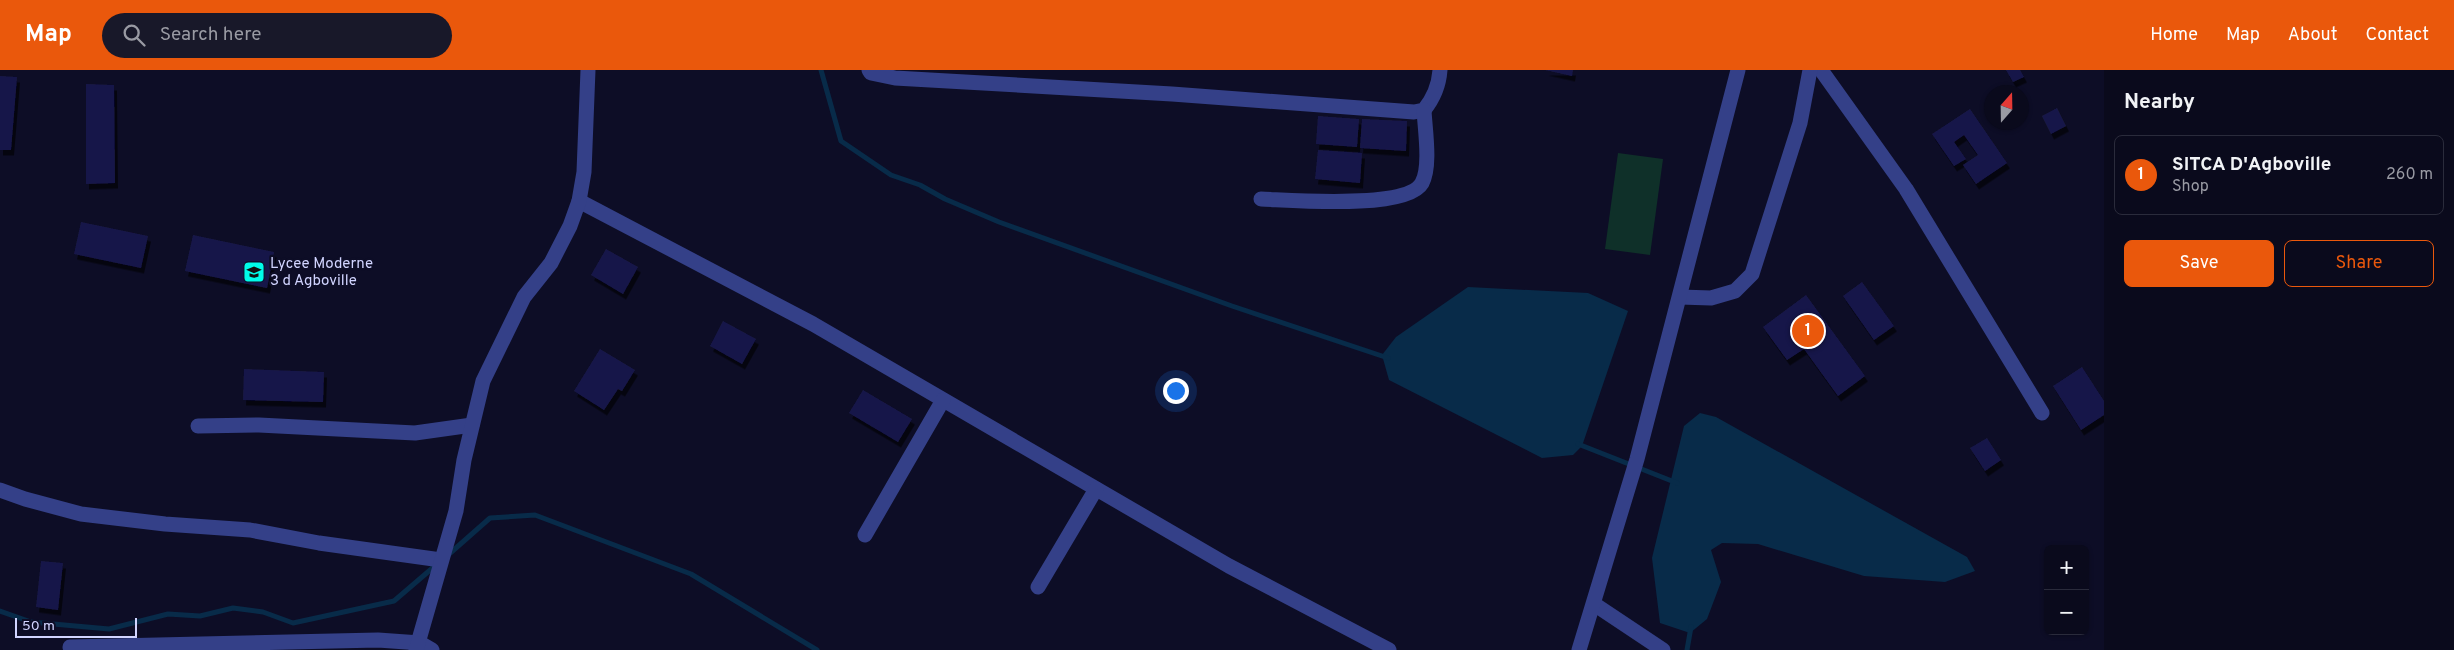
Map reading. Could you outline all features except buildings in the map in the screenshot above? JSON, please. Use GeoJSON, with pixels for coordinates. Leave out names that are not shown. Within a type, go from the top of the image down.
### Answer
{"type":"FeatureCollection","features":[{"type":"Feature","properties":{"kind":"street"},"geometry":{"type":"LineString","coordinates":[[70,647],[378,640],[423,648],[441,560],[456,511],[464,460],[483,381],[504,334],[524,297],[551,263],[570,226],[579,201],[584,172],[588,70]]}},
{"type":"Feature","properties":{"kind":"street"},"geometry":{"type":"LineString","coordinates":[[869,70],[895,78],[1172,94],[1414,112],[1424,110]]}},
{"type":"Feature","properties":{"kind":"street"},"geometry":{"type":"LineString","coordinates":[[1261,199],[1377,201],[1405,196],[1418,189],[1423,181],[1427,154],[1424,110],[1430,102],[1440,70]]}},
{"type":"Feature","properties":{"kind":"street"},"geometry":{"type":"LineString","coordinates":[[1579,650],[1637,459],[1738,70]]}},
{"type":"Feature","properties":{"kind":"street"},"geometry":{"type":"LineString","coordinates":[[1680,298],[1711,298],[1735,291],[1752,274],[1800,123],[1810,70]]}},
{"type":"Feature","properties":{"kind":"street"},"geometry":{"type":"LineString","coordinates":[[1821,70],[1906,189],[2042,413]]}},
{"type":"Feature","properties":{"kind":"street"},"geometry":{"type":"LineString","coordinates":[[579,201],[813,324],[1229,566],[1389,650]]}},
{"type":"Feature","properties":{"kind":"street"},"geometry":{"type":"LineString","coordinates":[[865,536],[943,400]]}},
{"type":"Feature","properties":{"kind":"street"},"geometry":{"type":"LineString","coordinates":[[198,426],[259,425],[415,433],[472,426]]}},
{"type":"Feature","properties":{"kind":"street"},"geometry":{"type":"LineString","coordinates":[[1038,587],[1096,489]]}},
{"type":"Feature","properties":{"kind":"street"},"geometry":{"type":"LineString","coordinates":[[0,490],[25,499],[81,514],[166,524],[250,530],[319,543],[441,560]]}},
{"type":"Feature","properties":{"kind":"street"},"geometry":{"type":"LineString","coordinates":[[1594,604],[1663,650]]}},
{"type":"Feature","properties":{"kind":"green space"},"geometry":{"type":"Polygon","coordinates":[[[1618,153],[1663,159],[1650,255],[1605,249],[1618,153]]]}},
{"type":"Feature","properties":{"kind":"water"},"geometry":{"type":"Polygon","coordinates":[[[1468,287],[1588,293],[1628,311],[1582,446],[1573,455],[1542,458],[1389,380],[1382,355],[1396,337],[1468,287]]]}},
{"type":"Feature","properties":{"kind":"water"},"geometry":{"type":"Polygon","coordinates":[[[1700,413],[1716,417],[1967,557],[1975,571],[1945,582],[1864,576],[1758,544],[1722,543],[1711,550],[1721,582],[1707,619],[1690,633],[1660,623],[1652,558],[1684,426],[1700,413]]]}},
{"type":"Feature","properties":{"kind":"waterway"},"geometry":{"type":"LineString","coordinates":[[821,70],[841,141],[891,175],[920,185],[945,199],[999,222],[1232,306],[1388,358]]}},
{"type":"Feature","properties":{"kind":"waterway"},"geometry":{"type":"LineString","coordinates":[[1578,444],[1677,483]]}},
{"type":"Feature","properties":{"kind":"waterway"},"geometry":{"type":"LineString","coordinates":[[448,555],[490,518],[535,515],[691,574],[817,650]]}},
{"type":"Feature","properties":{"kind":"waterway"},"geometry":{"type":"LineString","coordinates":[[0,611],[31,622],[109,629],[168,614],[200,616],[233,608],[263,612],[293,623],[394,601],[436,565]]}},
{"type":"Feature","properties":{"kind":"waterway"},"geometry":{"type":"LineString","coordinates":[[1687,650],[1691,627]]}},
{"type":"Feature","properties":{"kind":"place","name":"Lycee Moderne 3 d Agboville"},"geometry":{"type":"Point","coordinates":[254,272]}},
{"type":"Feature","properties":{"kind":"place","name":"SITCA D'Agboville"},"geometry":{"type":"Point","coordinates":[1808,331]}}]}
